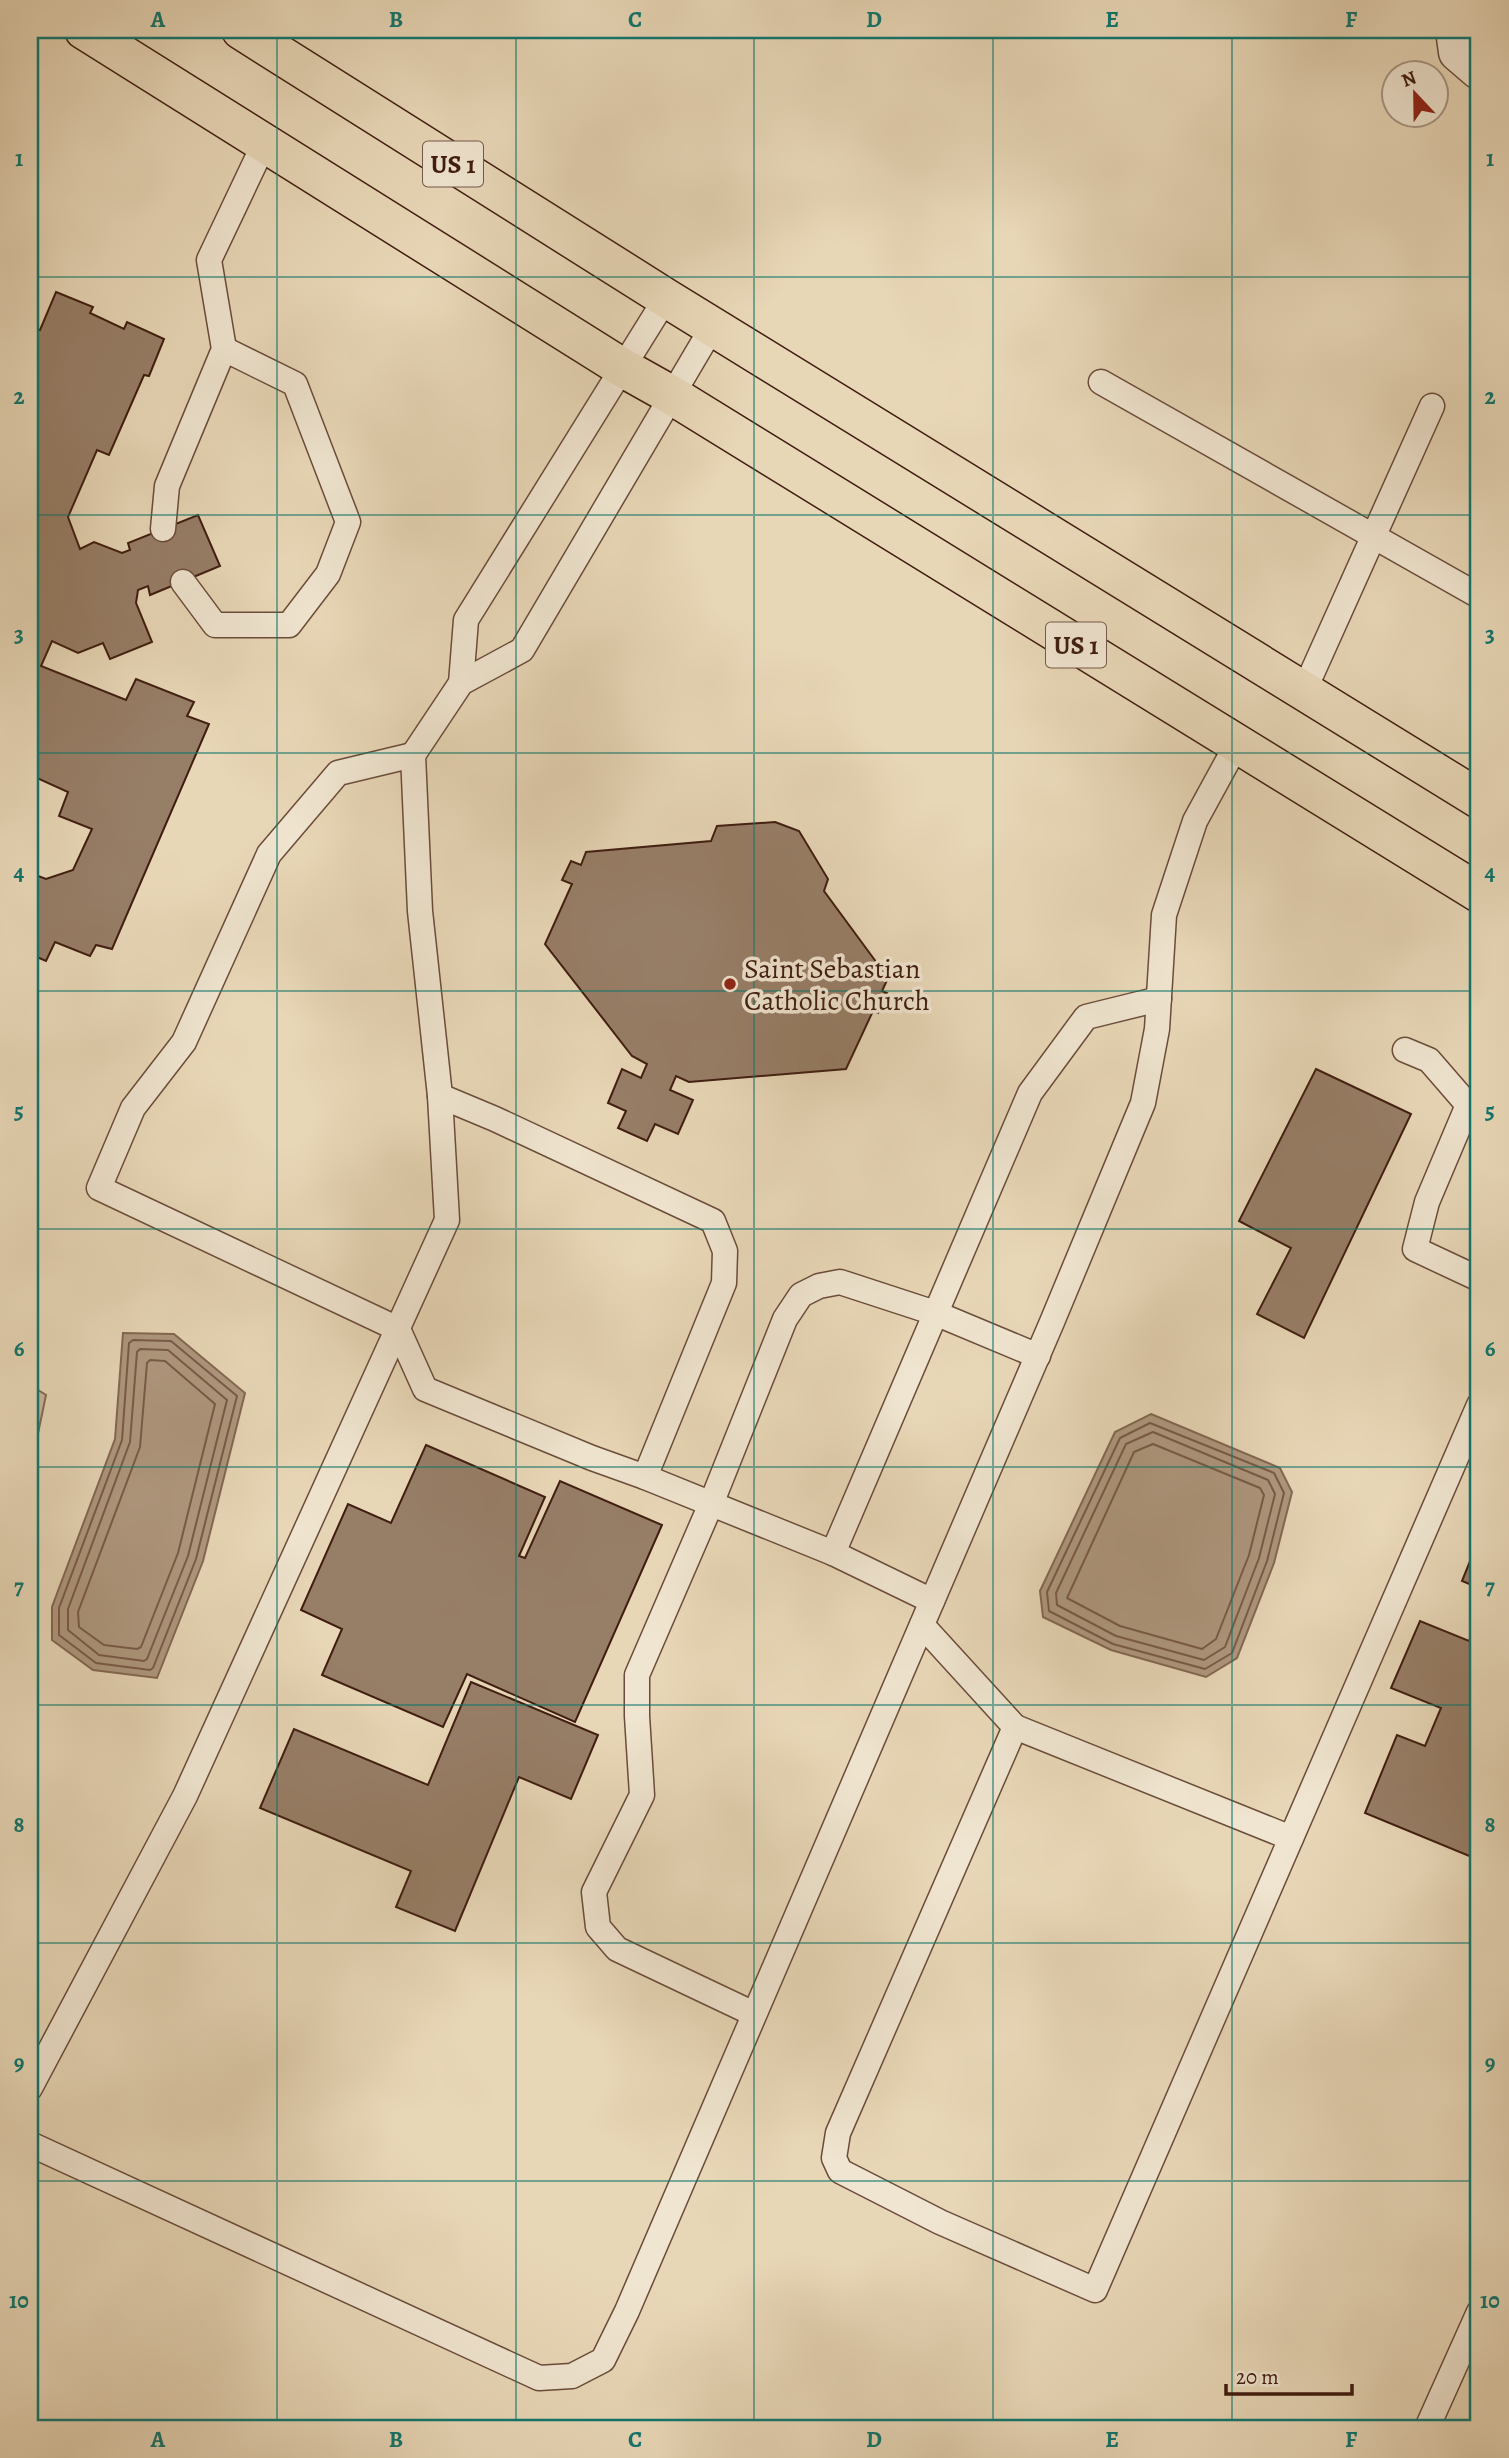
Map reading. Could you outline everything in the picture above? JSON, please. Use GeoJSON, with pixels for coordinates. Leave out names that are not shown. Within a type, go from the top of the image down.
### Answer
{"type":"FeatureCollection","features":[{"type":"Feature","properties":{"kind":"main road","name":"US 1"},"geometry":{"type":"LineString","coordinates":[[84,30],[623,368],[673,396],[1479,893]]}},
{"type":"Feature","properties":{"kind":"main road","name":"US 1"},"geometry":{"type":"LineString","coordinates":[[241,30],[666,298],[1479,799]]}},
{"type":"Feature","properties":{"kind":"street"},"geometry":{"type":"LineString","coordinates":[[1455,30],[1458,52],[1479,70]]}},
{"type":"Feature","properties":{"kind":"lane"},"geometry":{"type":"LineString","coordinates":[[163,529],[167,486],[224,349],[209,260],[264,144]]}},
{"type":"Feature","properties":{"kind":"lane"},"geometry":{"type":"LineString","coordinates":[[461,683],[466,620],[666,298]]}},
{"type":"Feature","properties":{"kind":"lane"},"geometry":{"type":"LineString","coordinates":[[30,2088],[185,1796],[447,1220],[440,1096],[420,911],[413,755],[461,683],[522,650],[713,327]]}},
{"type":"Feature","properties":{"kind":"lane"},"geometry":{"type":"LineString","coordinates":[[183,582],[215,625],[289,625],[328,574],[348,522],[295,384],[224,349]]}},
{"type":"Feature","properties":{"kind":"lane"},"geometry":{"type":"LineString","coordinates":[[1101,382],[1479,596]]}},
{"type":"Feature","properties":{"kind":"lane"},"geometry":{"type":"LineString","coordinates":[[1304,691],[1432,406]]}},
{"type":"Feature","properties":{"kind":"lane"},"geometry":{"type":"LineString","coordinates":[[30,2144],[539,2378],[572,2376],[603,2360],[627,2311],[1038,1356],[1143,1102],[1157,1029],[1164,915],[1195,821],[1237,744]]}},
{"type":"Feature","properties":{"kind":"lane"},"geometry":{"type":"LineString","coordinates":[[413,755],[338,773],[269,854],[184,1042],[133,1108],[99,1188],[398,1329],[425,1389],[833,1553],[932,1601]]}},
{"type":"Feature","properties":{"kind":"lane"},"geometry":{"type":"LineString","coordinates":[[833,1553],[1030,1093],[1086,1017],[1159,999]]}},
{"type":"Feature","properties":{"kind":"lane"},"geometry":{"type":"LineString","coordinates":[[1405,1050],[1429,1060],[1468,1105],[1427,1202],[1415,1249],[1479,1279]]}},
{"type":"Feature","properties":{"kind":"lane"},"geometry":{"type":"LineString","coordinates":[[440,1096],[713,1221],[725,1251],[724,1283],[645,1477]]}},
{"type":"Feature","properties":{"kind":"lane"},"geometry":{"type":"LineString","coordinates":[[754,2014],[617,1949],[598,1927],[594,1892],[642,1794],[637,1675],[711,1504],[785,1320],[801,1295],[819,1286],[840,1282],[935,1313],[1038,1356]]}},
{"type":"Feature","properties":{"kind":"lane"},"geometry":{"type":"LineString","coordinates":[[1015,1727],[838,2133],[834,2158],[840,2171],[890,2197],[940,2222],[1095,2290],[1479,1405]]}},
{"type":"Feature","properties":{"kind":"lane"},"geometry":{"type":"LineString","coordinates":[[922,1625],[1015,1727],[1291,1838]]}},
{"type":"Feature","properties":{"kind":"lane"},"geometry":{"type":"LineString","coordinates":[[1427,2428],[1479,2312]]}},
{"type":"Feature","properties":{"kind":"shaded area"},"geometry":{"type":"Polygon","coordinates":[[[30,1385],[46,1395],[30,1472],[30,1385]]]}},
{"type":"Feature","properties":{"kind":"water"},"geometry":{"type":"Polygon","coordinates":[[[123,1333],[174,1334],[245,1393],[203,1561],[157,1678],[93,1670],[52,1640],[52,1607],[115,1439],[123,1333]]]}},
{"type":"Feature","properties":{"kind":"water"},"geometry":{"type":"Polygon","coordinates":[[[1151,1414],[1280,1468],[1292,1492],[1274,1563],[1237,1658],[1206,1677],[1111,1650],[1043,1617],[1040,1591],[1115,1432],[1151,1414]]]}},
{"type":"Feature","properties":{"kind":"building"},"geometry":{"type":"Polygon","coordinates":[[[56,292],[93,307],[90,313],[124,329],[127,322],[164,339],[149,376],[144,375],[109,455],[97,450],[68,517],[80,549],[94,542],[122,553],[130,550],[128,543],[198,515],[220,566],[150,595],[148,586],[138,590],[136,603],[152,642],[110,659],[103,643],[78,653],[52,641],[41,666],[126,700],[136,679],[194,702],[187,716],[209,724],[112,949],[96,945],[90,956],[55,942],[46,961],[30,954],[30,873],[46,879],[73,870],[92,829],[59,816],[68,792],[35,777],[30,779],[30,328],[40,330],[56,292]]]}},
{"type":"Feature","properties":{"kind":"building","name":"Saint Sebastian Catholic Church"},"geometry":{"type":"Polygon","coordinates":[[[775,822],[799,831],[828,879],[824,891],[888,978],[882,991],[887,993],[878,1013],[873,1011],[846,1069],[689,1082],[676,1076],[670,1090],[693,1100],[678,1134],[655,1124],[647,1141],[618,1128],[626,1111],[608,1103],[622,1069],[641,1078],[647,1064],[632,1056],[545,944],[572,884],[562,880],[571,861],[581,865],[586,852],[711,841],[717,826],[775,822]]]}},
{"type":"Feature","properties":{"kind":"building"},"geometry":{"type":"Polygon","coordinates":[[[1316,1069],[1411,1114],[1304,1338],[1257,1314],[1291,1248],[1239,1221],[1316,1069]]]}},
{"type":"Feature","properties":{"kind":"building"},"geometry":{"type":"Polygon","coordinates":[[[426,1445],[545,1497],[519,1556],[525,1558],[560,1481],[662,1525],[575,1722],[467,1674],[443,1727],[322,1675],[342,1629],[301,1610],[348,1504],[391,1523],[426,1445]]]}},
{"type":"Feature","properties":{"kind":"building"},"geometry":{"type":"Polygon","coordinates":[[[1479,1539],[1479,1588],[1462,1581],[1479,1539]]]}},
{"type":"Feature","properties":{"kind":"building"},"geometry":{"type":"Polygon","coordinates":[[[1479,1616],[1479,1860],[1365,1813],[1397,1735],[1425,1746],[1441,1708],[1391,1688],[1420,1621],[1469,1641],[1479,1616]]]}},
{"type":"Feature","properties":{"kind":"building"},"geometry":{"type":"Polygon","coordinates":[[[471,1682],[598,1735],[571,1799],[519,1777],[455,1931],[396,1907],[411,1871],[260,1808],[294,1729],[428,1785],[471,1682]]]}},
{"type":"Feature","properties":{"kind":"place","name":"Saint Sebastian Catholic Church"},"geometry":{"type":"Point","coordinates":[730,984]}}]}
